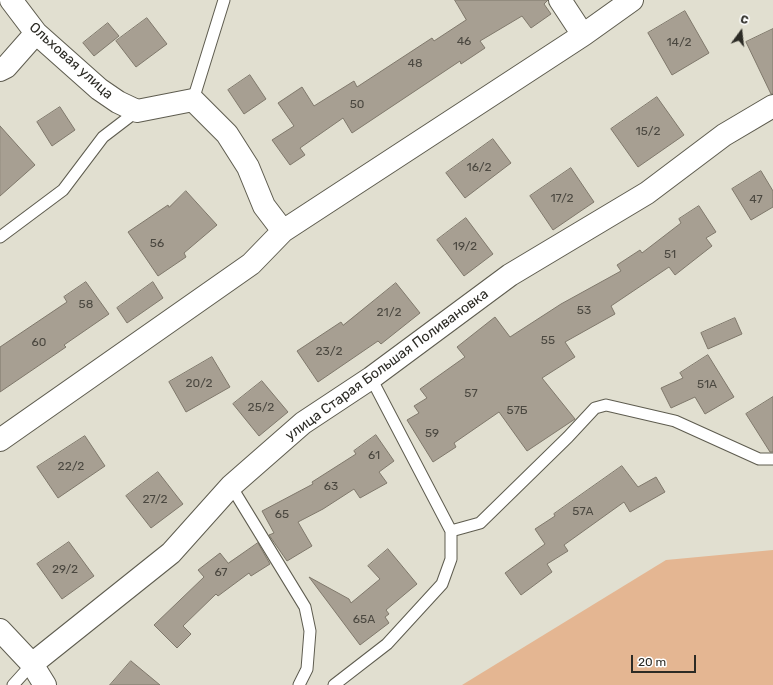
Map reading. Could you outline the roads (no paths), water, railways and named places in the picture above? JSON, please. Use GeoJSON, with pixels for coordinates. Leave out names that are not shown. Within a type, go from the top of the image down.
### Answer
{"type":"FeatureCollection","features":[{"type":"Feature","properties":{"kind":"street","name":"Ольховая улица"},"geometry":{"type":"LineString","coordinates":[[11,0],[36,33],[99,90],[118,102],[137,111]]}},
{"type":"Feature","properties":{"kind":"street"},"geometry":{"type":"LineString","coordinates":[[560,0],[583,35]]}},
{"type":"Feature","properties":{"kind":"street"},"geometry":{"type":"LineString","coordinates":[[0,440],[251,264],[283,231],[583,35],[632,0]]}},
{"type":"Feature","properties":{"kind":"street"},"geometry":{"type":"LineString","coordinates":[[0,70],[6,67],[36,33]]}},
{"type":"Feature","properties":{"kind":"street"},"geometry":{"type":"LineString","coordinates":[[137,111],[193,100],[227,134],[248,166],[264,206],[283,231]]}},
{"type":"Feature","properties":{"kind":"street","name":"улица Старая Большая Поливановка"},"geometry":{"type":"LineString","coordinates":[[32,664],[171,553],[230,486],[303,423],[371,378],[510,275],[648,193],[724,134],[773,106]]}},
{"type":"Feature","properties":{"kind":"street"},"geometry":{"type":"LineString","coordinates":[[0,630],[32,664],[45,685]]}},
{"type":"Feature","properties":{"kind":"lane"},"geometry":{"type":"LineString","coordinates":[[193,100],[224,0]]}},
{"type":"Feature","properties":{"kind":"lane"},"geometry":{"type":"LineString","coordinates":[[0,237],[63,190],[103,137],[137,111]]}},
{"type":"Feature","properties":{"kind":"lane"},"geometry":{"type":"LineString","coordinates":[[334,685],[387,644],[442,584],[451,559],[451,531],[371,378]]}},
{"type":"Feature","properties":{"kind":"lane"},"geometry":{"type":"LineString","coordinates":[[451,531],[480,523],[568,437],[595,408],[606,405],[675,421],[759,459],[773,458]]}},
{"type":"Feature","properties":{"kind":"lane"},"geometry":{"type":"LineString","coordinates":[[230,486],[305,607],[310,631],[307,669],[299,685]]}},
{"type":"Feature","properties":{"kind":"lane"},"geometry":{"type":"LineString","coordinates":[[13,685],[32,664]]}}]}
